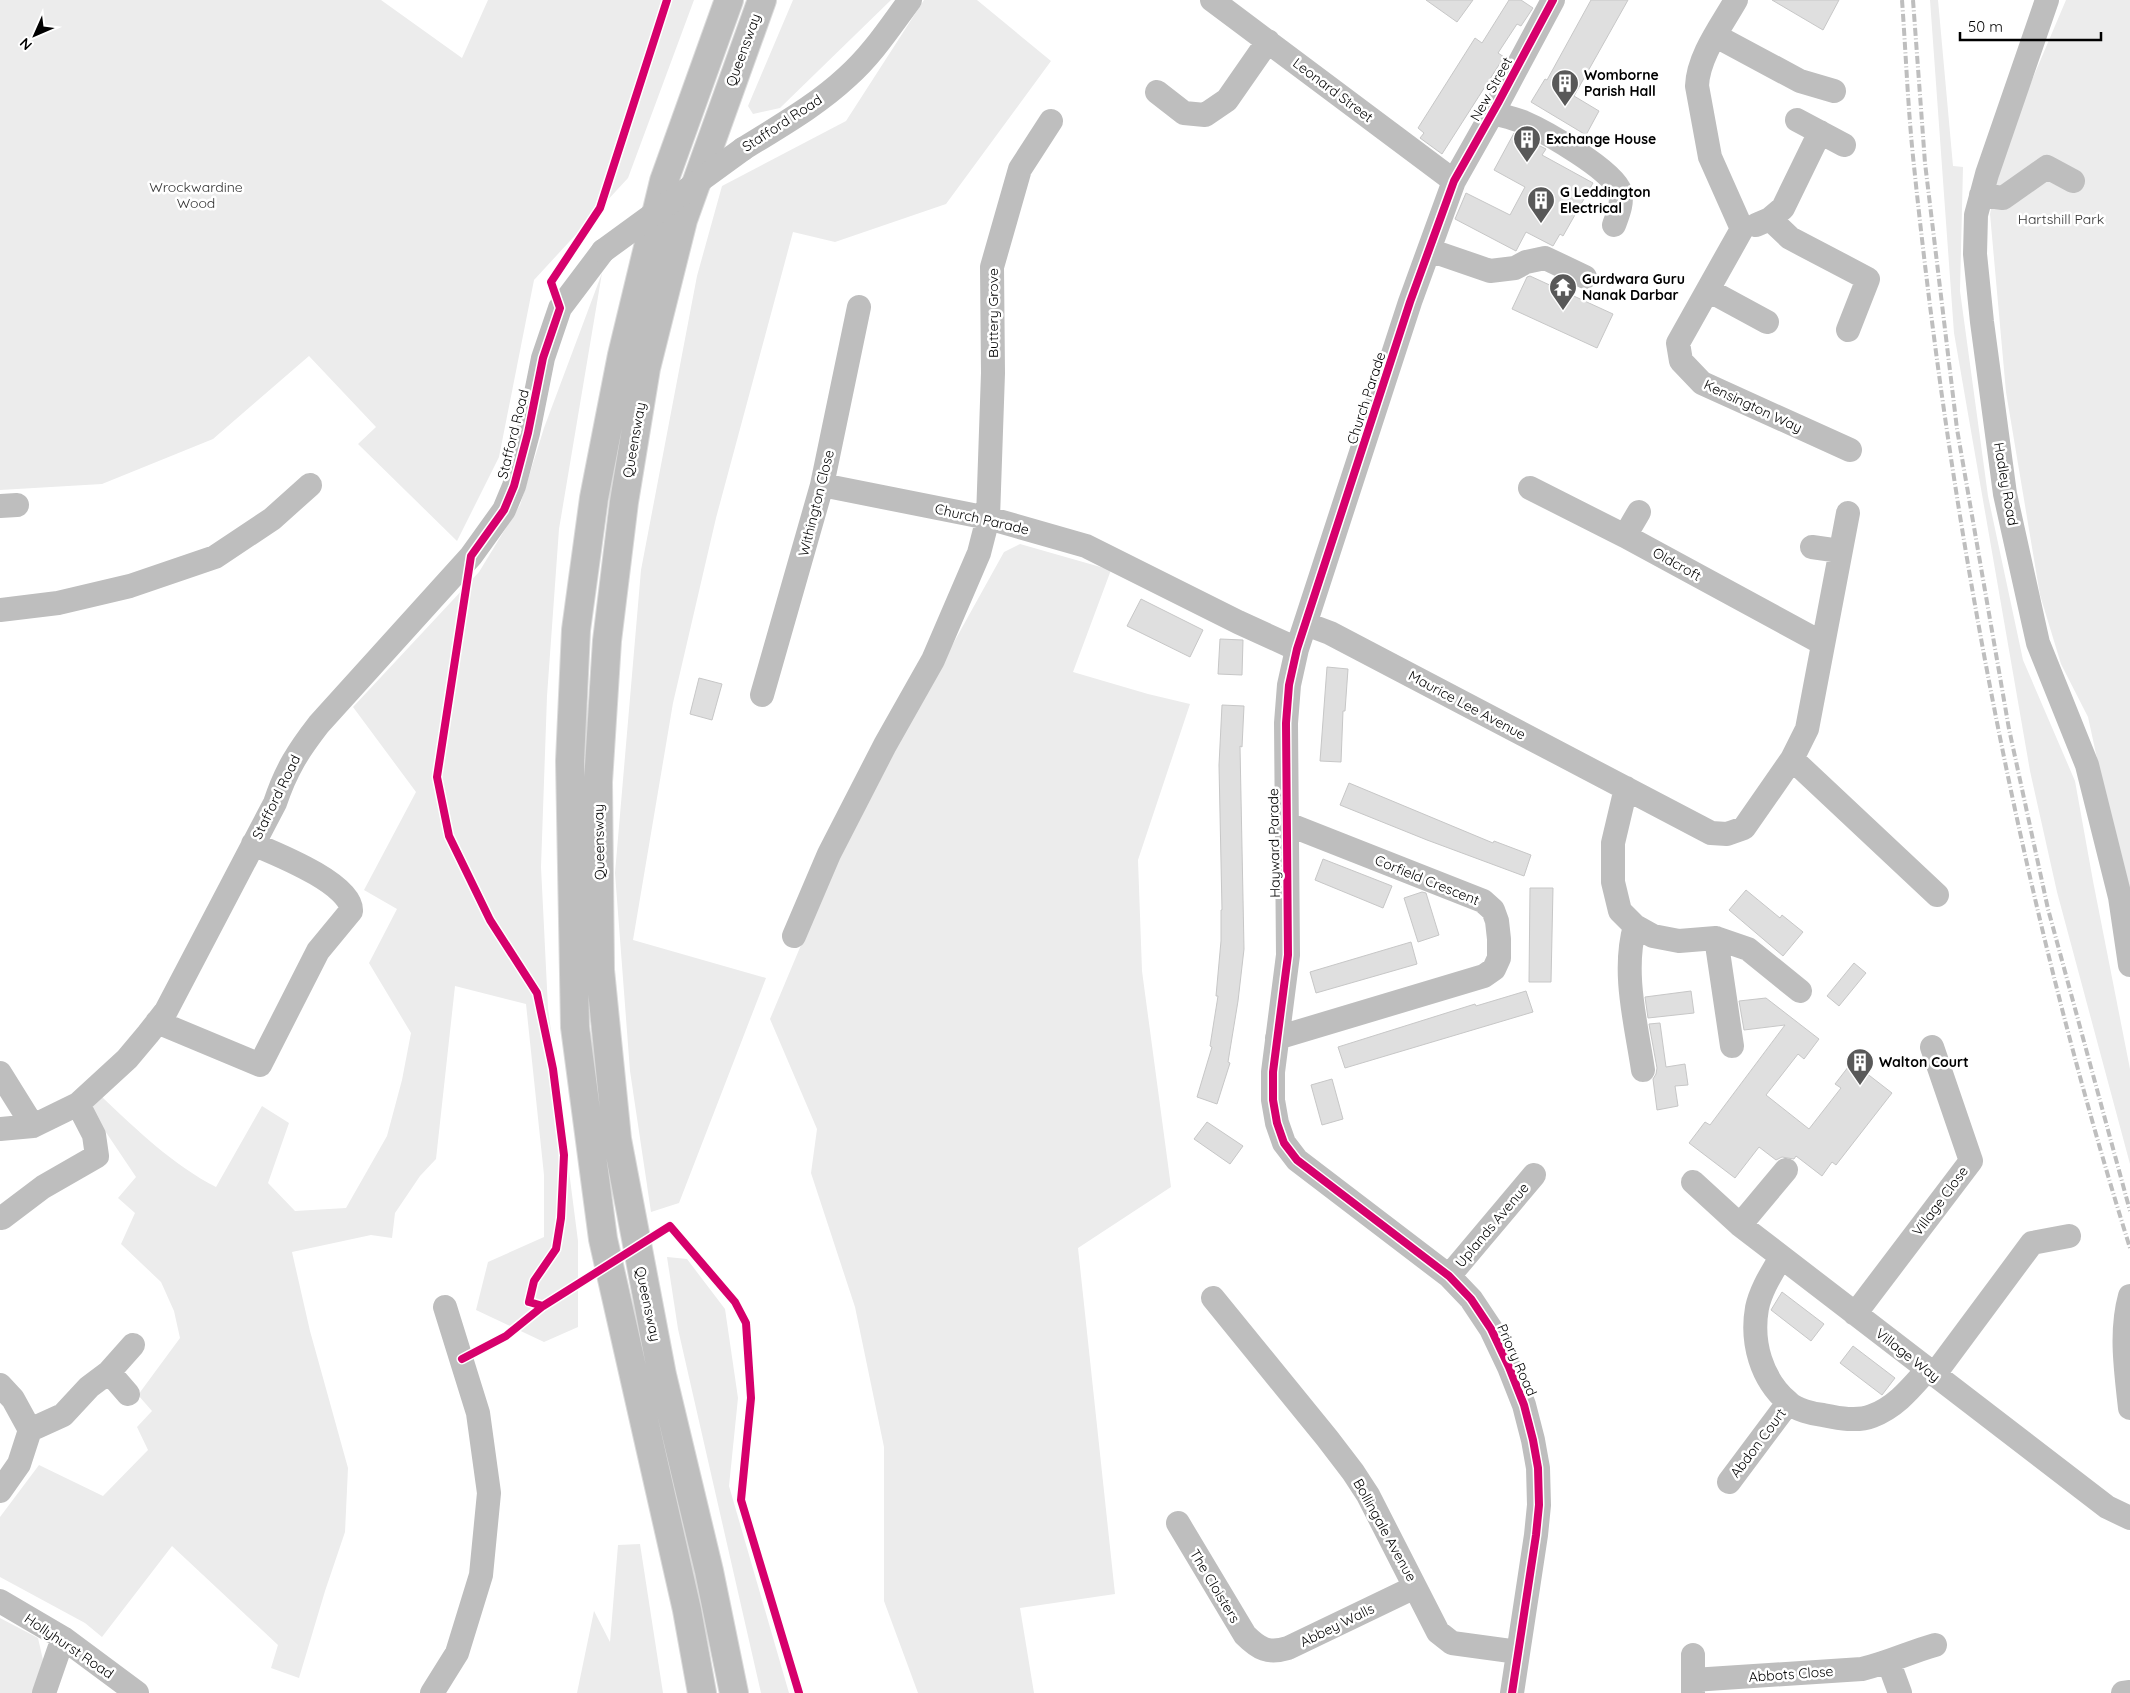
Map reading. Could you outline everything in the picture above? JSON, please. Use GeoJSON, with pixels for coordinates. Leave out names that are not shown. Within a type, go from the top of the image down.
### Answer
{"type":"FeatureCollection","features":[{"type":"Feature","properties":{"kind":"highway","name":"Queensway"},"geometry":{"type":"LineString","coordinates":[[702,1693],[687,1610],[603,1239],[575,1027],[570,761],[576,630],[594,498],[622,355],[664,181],[729,0]]}},
{"type":"Feature","properties":{"kind":"highway","name":"Queensway"},"geometry":{"type":"LineString","coordinates":[[734,1693],[709,1571],[660,1365],[617,1139],[600,970],[598,782],[607,641],[624,502],[646,368],[683,220],[762,0]]}},
{"type":"Feature","properties":{"kind":"street","name":"Stafford Road"},"geometry":{"type":"LineString","coordinates":[[33,1126],[78,1104],[106,1076],[127,1059],[158,1022],[166,1011],[275,803],[283,777],[299,750],[319,724],[471,556],[504,510],[514,486],[526,442],[544,358],[560,308],[603,251],[743,149],[827,94],[848,77],[869,55],[910,0]]}},
{"type":"Feature","properties":{"kind":"street","name":"Leonard Street"},"geometry":{"type":"LineString","coordinates":[[1212,0],[1454,181]]}},
{"type":"Feature","properties":{"kind":"street"},"geometry":{"type":"LineString","coordinates":[[1736,0],[1697,74],[1699,106],[1710,157],[1742,229],[1770,219],[1788,200],[1820,132]]}},
{"type":"Feature","properties":{"kind":"street","name":"Hadley Road"},"geometry":{"type":"LineString","coordinates":[[2047,0],[2002,126],[1981,195],[1976,215],[1975,254],[2005,494],[2038,643],[2087,765],[2120,896],[2130,964]]}},
{"type":"Feature","properties":{"kind":"street","name":"New Street"},"geometry":{"type":"LineString","coordinates":[[1454,181],[1493,112],[1550,3]]}},
{"type":"Feature","properties":{"kind":"street"},"geometry":{"type":"LineString","coordinates":[[1716,36],[1800,81],[1834,91]]}},
{"type":"Feature","properties":{"kind":"street"},"geometry":{"type":"LineString","coordinates":[[1157,92],[1184,113],[1205,115],[1227,100],[1268,41]]}},
{"type":"Feature","properties":{"kind":"street"},"geometry":{"type":"LineString","coordinates":[[1493,112],[1534,127],[1604,171],[1616,184],[1620,194],[1621,205],[1614,225]]}},
{"type":"Feature","properties":{"kind":"street"},"geometry":{"type":"LineString","coordinates":[[1797,120],[1844,145]]}},
{"type":"Feature","properties":{"kind":"street","name":"Buttery Grove"},"geometry":{"type":"LineString","coordinates":[[794,936],[829,854],[885,745],[934,660],[979,553],[988,518],[993,374],[992,268],[1020,169],[1051,121]]}},
{"type":"Feature","properties":{"kind":"street"},"geometry":{"type":"LineString","coordinates":[[1981,195],[2003,198],[2047,167],[2073,180]]}},
{"type":"Feature","properties":{"kind":"street","name":"Church Parade"},"geometry":{"type":"LineString","coordinates":[[822,485],[988,518],[1093,549],[1238,622],[1297,649],[1429,250],[1454,181]]}},
{"type":"Feature","properties":{"kind":"street"},"geometry":{"type":"LineString","coordinates":[[1770,219],[1790,238],[1868,279],[1848,330]]}},
{"type":"Feature","properties":{"kind":"street","name":"Kensington Way"},"geometry":{"type":"LineString","coordinates":[[1742,229],[1678,344],[1681,361],[1702,383],[1850,450]]}},
{"type":"Feature","properties":{"kind":"street"},"geometry":{"type":"LineString","coordinates":[[1429,250],[1490,271],[1515,268],[1526,262],[1545,258],[1585,277]]}},
{"type":"Feature","properties":{"kind":"street"},"geometry":{"type":"LineString","coordinates":[[1708,290],[1767,322]]}},
{"type":"Feature","properties":{"kind":"street","name":"Withington Close"},"geometry":{"type":"LineString","coordinates":[[762,695],[822,485],[859,307]]}},
{"type":"Feature","properties":{"kind":"street"},"geometry":{"type":"LineString","coordinates":[[0,610],[58,603],[130,586],[165,581],[214,557],[272,519],[310,485]]}},
{"type":"Feature","properties":{"kind":"street","name":"Oldcroft"},"geometry":{"type":"LineString","coordinates":[[1530,488],[1625,536],[1822,643]]}},
{"type":"Feature","properties":{"kind":"street"},"geometry":{"type":"LineString","coordinates":[[1625,536],[1639,512]]}},
{"type":"Feature","properties":{"kind":"street"},"geometry":{"type":"LineString","coordinates":[[1800,991],[1748,949],[1716,938],[1679,941],[1653,936],[1635,926],[1620,911],[1613,882],[1613,843],[1626,788],[1711,833],[1727,834],[1744,828],[1792,759],[1807,729],[1848,513]]}},
{"type":"Feature","properties":{"kind":"street"},"geometry":{"type":"LineString","coordinates":[[1812,547],[1840,551]]}},
{"type":"Feature","properties":{"kind":"street","name":"Maurice Lee Avenue"},"geometry":{"type":"LineString","coordinates":[[1306,624],[1330,633],[1626,788]]}},
{"type":"Feature","properties":{"kind":"street","name":"Hayward Parade"},"geometry":{"type":"LineString","coordinates":[[1277,1038],[1288,955],[1285,823],[1286,724],[1289,685],[1297,649]]}},
{"type":"Feature","properties":{"kind":"street"},"geometry":{"type":"LineString","coordinates":[[1792,759],[1937,895]]}},
{"type":"Feature","properties":{"kind":"street","name":"Corfield Crescent"},"geometry":{"type":"LineString","coordinates":[[1277,1038],[1484,976],[1494,969],[1499,958],[1497,921],[1493,910],[1483,901],[1285,823]]}},
{"type":"Feature","properties":{"kind":"street"},"geometry":{"type":"LineString","coordinates":[[158,1022],[260,1065],[318,951],[351,911],[352,905],[348,900],[322,877],[301,865],[253,844]]}},
{"type":"Feature","properties":{"kind":"street"},"geometry":{"type":"LineString","coordinates":[[1635,926],[1629,953],[1632,998],[1643,1070]]}},
{"type":"Feature","properties":{"kind":"street"},"geometry":{"type":"LineString","coordinates":[[1716,938],[1732,1046]]}},
{"type":"Feature","properties":{"kind":"street","name":"Priory Road"},"geometry":{"type":"LineString","coordinates":[[1277,1038],[1273,1072],[1273,1100],[1277,1123],[1284,1143],[1297,1160],[1423,1254],[1449,1276],[1471,1299],[1491,1329],[1509,1367],[1524,1406],[1536,1458],[1539,1505],[1512,1693]]}},
{"type":"Feature","properties":{"kind":"street","name":"Village Close"},"geometry":{"type":"LineString","coordinates":[[1855,1314],[1971,1161],[1932,1047]]}},
{"type":"Feature","properties":{"kind":"street"},"geometry":{"type":"LineString","coordinates":[[0,1073],[33,1126],[0,1129]]}},
{"type":"Feature","properties":{"kind":"street"},"geometry":{"type":"LineString","coordinates":[[2,1218],[43,1187],[97,1156],[94,1135],[78,1104]]}},
{"type":"Feature","properties":{"kind":"street"},"geometry":{"type":"LineString","coordinates":[[1740,1226],[1786,1170]]}},
{"type":"Feature","properties":{"kind":"street","name":"Uplands Avenue"},"geometry":{"type":"LineString","coordinates":[[1449,1276],[1534,1175]]}},
{"type":"Feature","properties":{"kind":"street","name":"Village Way"},"geometry":{"type":"LineString","coordinates":[[1694,1182],[1740,1226],[2107,1508],[2130,1518]]}},
{"type":"Feature","properties":{"kind":"street","name":"Abdon Court"},"geometry":{"type":"LineString","coordinates":[[1781,1256],[1764,1286],[1758,1307],[1754,1333],[1758,1354],[1769,1378],[1788,1403],[1814,1414],[1846,1419],[1871,1417],[1890,1407],[1931,1373],[2032,1243],[2070,1236]]}},
{"type":"Feature","properties":{"kind":"street"},"geometry":{"type":"LineString","coordinates":[[2130,1296],[2126,1312],[2126,1368],[2130,1408]]}},
{"type":"Feature","properties":{"kind":"street","name":"Bollingale Avenue"},"geometry":{"type":"LineString","coordinates":[[1213,1298],[1353,1472],[1368,1495],[1438,1632],[1447,1641],[1518,1652]]}},
{"type":"Feature","properties":{"kind":"street"},"geometry":{"type":"LineString","coordinates":[[432,1693],[457,1653],[481,1575],[488,1493],[478,1413],[445,1307]]}},
{"type":"Feature","properties":{"kind":"street"},"geometry":{"type":"LineString","coordinates":[[30,1430],[63,1415],[89,1387],[109,1372],[133,1345]]}},
{"type":"Feature","properties":{"kind":"street"},"geometry":{"type":"LineString","coordinates":[[109,1372],[128,1394]]}},
{"type":"Feature","properties":{"kind":"street"},"geometry":{"type":"LineString","coordinates":[[0,1385],[13,1399],[30,1430],[19,1464],[0,1491]]}},
{"type":"Feature","properties":{"kind":"street","name":"Abdon Court"},"geometry":{"type":"LineString","coordinates":[[1729,1482],[1788,1403]]}},
{"type":"Feature","properties":{"kind":"street","name":"The Cloisters"},"geometry":{"type":"LineString","coordinates":[[1178,1524],[1245,1635],[1256,1646]]}},
{"type":"Feature","properties":{"kind":"street","name":"Abbey Walls"},"geometry":{"type":"LineString","coordinates":[[1256,1646],[1271,1651],[1288,1648],[1416,1587]]}},
{"type":"Feature","properties":{"kind":"street","name":"Hollyhurst Road"},"geometry":{"type":"LineString","coordinates":[[0,1601],[63,1638],[137,1693]]}},
{"type":"Feature","properties":{"kind":"street"},"geometry":{"type":"LineString","coordinates":[[44,1693],[63,1638]]}},
{"type":"Feature","properties":{"kind":"street","name":"Abbots Close"},"geometry":{"type":"LineString","coordinates":[[1693,1655],[1693,1687],[1862,1669],[1889,1663],[1908,1653],[1935,1645]]}},
{"type":"Feature","properties":{"kind":"street"},"geometry":{"type":"LineString","coordinates":[[1889,1663],[1900,1693]]}},
{"type":"Feature","properties":{"kind":"street"},"geometry":{"type":"LineString","coordinates":[[2123,1693],[2130,1692]]}},
{"type":"Feature","properties":{"kind":"green space","name":"Wrockwardine Wood"},"geometry":{"type":"Polygon","coordinates":[[[0,0],[381,0],[462,58],[488,0],[694,0],[628,178],[534,280],[499,457],[457,541],[358,444],[376,427],[309,356],[213,439],[102,484],[0,490],[0,0]]]}},
{"type":"Feature","properties":{"kind":"green space"},"geometry":{"type":"Polygon","coordinates":[[[793,0],[891,0],[780,108],[753,114],[748,106],[793,0]]]}},
{"type":"Feature","properties":{"kind":"green space"},"geometry":{"type":"Polygon","coordinates":[[[924,0],[977,0],[1051,61],[946,204],[835,242],[793,232],[716,518],[673,703],[633,940],[766,978],[679,1203],[651,1212],[630,1071],[615,873],[641,570],[697,276],[722,186],[846,121],[924,0]]]}},
{"type":"Feature","properties":{"kind":"green space"},"geometry":{"type":"Polygon","coordinates":[[[1930,0],[1938,0],[1953,166],[1963,167],[1960,291],[1988,496],[2023,660],[2075,781],[2130,1069],[2130,1164],[2057,892],[2030,771],[1954,333],[1930,0]]]}},
{"type":"Feature","properties":{"kind":"green space","name":"Hartshill Park"},"geometry":{"type":"Polygon","coordinates":[[[2066,0],[2130,0],[2130,910],[2088,717],[2061,664],[2040,595],[2006,392],[1990,214],[2006,141],[2066,0]]]}},
{"type":"Feature","properties":{"kind":"green space"},"geometry":{"type":"Polygon","coordinates":[[[602,273],[559,529],[547,696],[541,867],[548,1008],[578,1241],[578,1327],[544,1342],[476,1310],[488,1262],[544,1237],[544,1175],[526,1004],[455,986],[436,1159],[420,1176],[395,1213],[392,1238],[371,1235],[292,1252],[310,1331],[348,1468],[345,1532],[299,1678],[271,1668],[278,1645],[172,1546],[102,1637],[85,1623],[0,1577],[0,1517],[39,1465],[103,1496],[148,1450],[137,1427],[152,1411],[138,1395],[180,1338],[174,1311],[161,1282],[121,1244],[135,1213],[118,1198],[136,1177],[89,1107],[102,1097],[170,1158],[216,1187],[262,1106],[289,1123],[268,1183],[295,1211],[346,1208],[387,1136],[402,1080],[411,1033],[369,963],[397,909],[364,890],[416,792],[353,707],[479,572],[520,505],[544,428],[602,273]]]}},
{"type":"Feature","properties":{"kind":"green space"},"geometry":{"type":"Polygon","coordinates":[[[1020,544],[1111,570],[1073,672],[1190,704],[1138,860],[1142,971],[1171,1187],[1078,1248],[1115,1594],[1020,1608],[1034,1693],[918,1693],[884,1601],[884,1447],[855,1307],[811,1173],[817,1129],[770,1019],[848,833],[1004,552],[1020,544]]]}},
{"type":"Feature","properties":{"kind":"green space"},"geometry":{"type":"Polygon","coordinates":[[[667,1257],[687,1259],[725,1309],[738,1398],[729,1486],[789,1693],[761,1693],[678,1329],[667,1257]]]}},
{"type":"Feature","properties":{"kind":"green space"},"geometry":{"type":"Polygon","coordinates":[[[640,1544],[663,1693],[577,1693],[594,1611],[610,1642],[618,1545],[640,1544]]]}},
{"type":"Feature","properties":{"kind":"green space"},"geometry":{"type":"Polygon","coordinates":[[[0,1618],[38,1638],[43,1660],[32,1693],[0,1693],[0,1618]]]}},
{"type":"Feature","properties":{"kind":"building"},"geometry":{"type":"Polygon","coordinates":[[[1426,0],[1473,0],[1457,22],[1426,0]]]}},
{"type":"Feature","properties":{"kind":"building"},"geometry":{"type":"Polygon","coordinates":[[[1509,0],[1521,0],[1533,8],[1521,26],[1517,24],[1498,53],[1504,57],[1442,154],[1420,138],[1424,133],[1418,128],[1475,38],[1482,43],[1509,0]]]}},
{"type":"Feature","properties":{"kind":"building"},"geometry":{"type":"Polygon","coordinates":[[[1591,0],[1628,0],[1574,96],[1599,111],[1586,135],[1531,102],[1545,79],[1547,80],[1591,0]]]}},
{"type":"Feature","properties":{"kind":"building"},"geometry":{"type":"Polygon","coordinates":[[[1772,0],[1839,0],[1823,30],[1772,0]]]}},
{"type":"Feature","properties":{"kind":"building"},"geometry":{"type":"Polygon","coordinates":[[[1514,133],[1546,149],[1542,155],[1593,183],[1563,236],[1560,234],[1553,246],[1526,232],[1516,251],[1455,219],[1466,193],[1510,215],[1525,187],[1494,170],[1514,133]]]}},
{"type":"Feature","properties":{"kind":"building","name":"Gurdwara Guru Nanak Darbar"},"geometry":{"type":"Polygon","coordinates":[[[1530,276],[1613,314],[1597,348],[1512,309],[1527,277],[1530,276]]]}},
{"type":"Feature","properties":{"kind":"building"},"geometry":{"type":"Polygon","coordinates":[[[1141,599],[1203,630],[1190,657],[1127,626],[1141,599]]]}},
{"type":"Feature","properties":{"kind":"building"},"geometry":{"type":"Polygon","coordinates":[[[1220,639],[1243,640],[1242,675],[1218,674],[1220,639]]]}},
{"type":"Feature","properties":{"kind":"building"},"geometry":{"type":"Polygon","coordinates":[[[1327,667],[1348,669],[1345,711],[1343,711],[1341,762],[1320,761],[1327,667]]]}},
{"type":"Feature","properties":{"kind":"building"},"geometry":{"type":"Polygon","coordinates":[[[699,678],[722,684],[712,720],[690,714],[699,678]]]}},
{"type":"Feature","properties":{"kind":"building"},"geometry":{"type":"Polygon","coordinates":[[[1222,705],[1244,706],[1242,747],[1240,746],[1244,949],[1228,1062],[1230,1063],[1217,1104],[1197,1097],[1212,1047],[1210,1046],[1218,996],[1216,996],[1222,910],[1219,765],[1222,705]]]}},
{"type":"Feature","properties":{"kind":"building"},"geometry":{"type":"Polygon","coordinates":[[[1349,783],[1493,843],[1494,841],[1531,855],[1524,876],[1340,805],[1349,783]]]}},
{"type":"Feature","properties":{"kind":"building"},"geometry":{"type":"Polygon","coordinates":[[[1323,859],[1392,886],[1383,908],[1315,880],[1323,859]]]}},
{"type":"Feature","properties":{"kind":"building"},"geometry":{"type":"Polygon","coordinates":[[[1530,888],[1553,888],[1551,982],[1529,982],[1530,888]]]}},
{"type":"Feature","properties":{"kind":"building"},"geometry":{"type":"Polygon","coordinates":[[[1746,890],[1780,918],[1782,915],[1803,932],[1783,956],[1729,910],[1746,890]]]}},
{"type":"Feature","properties":{"kind":"building"},"geometry":{"type":"Polygon","coordinates":[[[1422,892],[1426,893],[1439,935],[1418,942],[1404,898],[1422,892]]]}},
{"type":"Feature","properties":{"kind":"building"},"geometry":{"type":"Polygon","coordinates":[[[1411,942],[1417,964],[1316,993],[1310,972],[1411,942]]]}},
{"type":"Feature","properties":{"kind":"building"},"geometry":{"type":"Polygon","coordinates":[[[1854,963],[1866,973],[1839,1006],[1827,996],[1854,963]]]}},
{"type":"Feature","properties":{"kind":"building"},"geometry":{"type":"Polygon","coordinates":[[[1526,991],[1533,1012],[1345,1068],[1338,1047],[1475,1004],[1476,1006],[1526,991]]]}},
{"type":"Feature","properties":{"kind":"building"},"geometry":{"type":"Polygon","coordinates":[[[1691,991],[1694,1013],[1648,1018],[1645,997],[1691,991]]]}},
{"type":"Feature","properties":{"kind":"building","name":"Walton Court"},"geometry":{"type":"Polygon","coordinates":[[[1766,998],[1819,1039],[1804,1059],[1798,1054],[1766,1095],[1809,1129],[1841,1088],[1835,1084],[1852,1062],[1892,1093],[1836,1165],[1832,1162],[1822,1176],[1796,1156],[1794,1159],[1782,1157],[1776,1160],[1759,1147],[1735,1178],[1689,1143],[1705,1122],[1710,1125],[1785,1025],[1744,1030],[1739,1001],[1766,998]]]}},
{"type":"Feature","properties":{"kind":"building"},"geometry":{"type":"Polygon","coordinates":[[[1660,1023],[1666,1067],[1685,1064],[1688,1085],[1675,1086],[1678,1106],[1657,1110],[1653,1079],[1657,1068],[1649,1024],[1660,1023]]]}},
{"type":"Feature","properties":{"kind":"building"},"geometry":{"type":"Polygon","coordinates":[[[1332,1079],[1343,1119],[1322,1125],[1311,1085],[1332,1079]]]}},
{"type":"Feature","properties":{"kind":"building"},"geometry":{"type":"Polygon","coordinates":[[[1207,1122],[1243,1146],[1230,1164],[1194,1139],[1207,1122]]]}},
{"type":"Feature","properties":{"kind":"building"},"geometry":{"type":"Polygon","coordinates":[[[1782,1292],[1824,1324],[1811,1341],[1771,1310],[1782,1292]]]}},
{"type":"Feature","properties":{"kind":"building"},"geometry":{"type":"Polygon","coordinates":[[[1853,1346],[1895,1378],[1882,1395],[1840,1363],[1853,1346]]]}},
{"type":"Feature","properties":{"kind":"railway"},"geometry":{"type":"LineString","coordinates":[[1902,0],[1912,145],[1930,303],[1948,440],[1970,576],[1995,712],[2023,847],[2055,982],[2130,1248]]}},
{"type":"Feature","properties":{"kind":"railway"},"geometry":{"type":"LineString","coordinates":[[1913,0],[1925,163],[1957,429],[2009,729],[2048,909],[2130,1211]]}},
{"type":"Feature","properties":{"kind":"cycle path"},"geometry":{"type":"LineString","coordinates":[[667,0],[600,208],[551,282],[560,308],[543,358],[528,433],[514,486],[504,510],[471,556],[437,777],[449,836],[490,920],[537,993],[553,1069],[564,1155],[561,1218],[556,1249],[534,1281],[529,1302],[543,1306],[670,1226],[735,1302],[746,1323],[751,1398],[741,1500],[799,1693]]}},
{"type":"Feature","properties":{"kind":"cycle path"},"geometry":{"type":"LineString","coordinates":[[1512,1693],[1539,1505],[1538,1468],[1524,1405],[1491,1329],[1471,1299],[1449,1276],[1297,1160],[1284,1143],[1277,1123],[1273,1100],[1273,1072],[1288,955],[1286,723],[1289,685],[1297,649],[1410,302],[1454,181],[1553,0]]}},
{"type":"Feature","properties":{"kind":"cycle path"},"geometry":{"type":"LineString","coordinates":[[462,1359],[506,1336],[543,1306]]}},
{"type":"Feature","properties":{"kind":"place","name":"Womborne Parish Hall"},"geometry":{"type":"Point","coordinates":[1565,107]}},
{"type":"Feature","properties":{"kind":"place","name":"Exchange House"},"geometry":{"type":"Point","coordinates":[1527,163]}},
{"type":"Feature","properties":{"kind":"place","name":"G Leddington Electrical"},"geometry":{"type":"Point","coordinates":[1541,224]}},
{"type":"Feature","properties":{"kind":"place","name":"Gurdwara Guru Nanak Darbar"},"geometry":{"type":"Point","coordinates":[1563,311]}},
{"type":"Feature","properties":{"kind":"place","name":"Walton Court"},"geometry":{"type":"Point","coordinates":[1860,1086]}}]}
